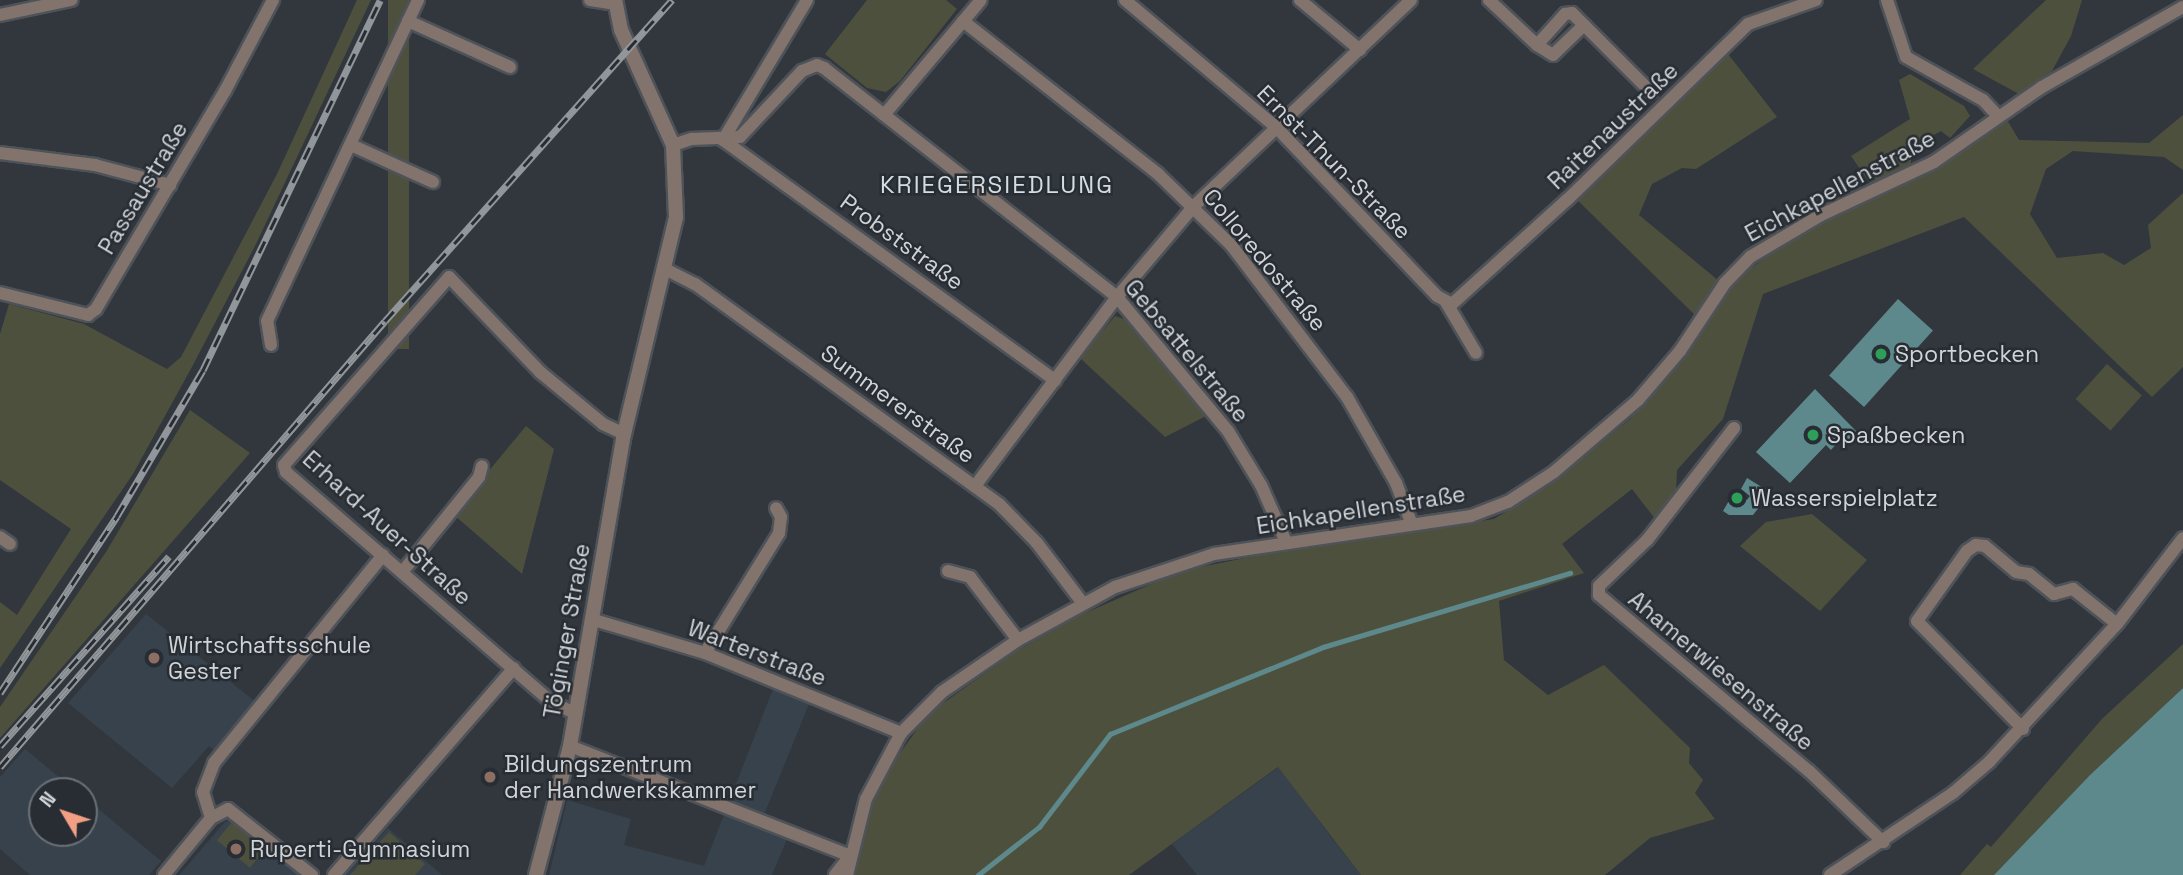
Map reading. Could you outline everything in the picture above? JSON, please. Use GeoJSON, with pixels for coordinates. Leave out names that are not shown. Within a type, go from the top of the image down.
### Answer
{"type":"FeatureCollection","features":[{"type":"Feature","properties":{"kind":"street"},"geometry":{"type":"LineString","coordinates":[[0,15],[71,0]]}},
{"type":"Feature","properties":{"kind":"street","name":"Passaustraße"},"geometry":{"type":"LineString","coordinates":[[0,293],[88,314],[96,309],[170,185],[273,0]]}},
{"type":"Feature","properties":{"kind":"street"},"geometry":{"type":"LineString","coordinates":[[271,345],[267,321],[418,0]]}},
{"type":"Feature","properties":{"kind":"street"},"geometry":{"type":"LineString","coordinates":[[590,0],[615,2]]}},
{"type":"Feature","properties":{"kind":"street"},"geometry":{"type":"LineString","coordinates":[[673,145],[692,138],[723,140],[807,0]]}},
{"type":"Feature","properties":{"kind":"street"},"geometry":{"type":"LineString","coordinates":[[884,116],[981,0]]}},
{"type":"Feature","properties":{"kind":"street","name":"Ernst-Thun-Straße"},"geometry":{"type":"LineString","coordinates":[[1125,0],[1276,127],[1449,303],[1476,353]]}},
{"type":"Feature","properties":{"kind":"street"},"geometry":{"type":"LineString","coordinates":[[1300,0],[1360,50]]}},
{"type":"Feature","properties":{"kind":"street"},"geometry":{"type":"LineString","coordinates":[[975,486],[1117,297],[1194,206],[1411,0]]}},
{"type":"Feature","properties":{"kind":"street"},"geometry":{"type":"LineString","coordinates":[[1489,0],[1537,45],[1553,55],[1584,25]]}},
{"type":"Feature","properties":{"kind":"street","name":"Raitenaustraße"},"geometry":{"type":"LineString","coordinates":[[1449,303],[1572,195],[1748,24],[1815,0]]}},
{"type":"Feature","properties":{"kind":"street"},"geometry":{"type":"LineString","coordinates":[[1887,0],[1906,57],[1983,100],[1998,116]]}},
{"type":"Feature","properties":{"kind":"street","name":"Töginger Straße"},"geometry":{"type":"LineString","coordinates":[[536,875],[570,746],[625,434],[665,269],[677,197],[673,145],[621,30],[615,2]]}},
{"type":"Feature","properties":{"kind":"street","name":"Eichkapellenstraße"},"geometry":{"type":"LineString","coordinates":[[835,875],[850,856],[873,783],[901,733],[942,692],[1018,640],[1082,602],[1152,572],[1214,554],[1483,513],[1554,472],[1638,400],[1680,351],[1725,283],[1749,257],[1821,215],[1934,162],[1998,116],[2183,7]]}},
{"type":"Feature","properties":{"kind":"street"},"geometry":{"type":"LineString","coordinates":[[1537,45],[1568,12],[1651,92]]}},
{"type":"Feature","properties":{"kind":"street"},"geometry":{"type":"LineString","coordinates":[[408,21],[510,67]]}},
{"type":"Feature","properties":{"kind":"street","name":"Colloredostraße"},"geometry":{"type":"LineString","coordinates":[[963,21],[1194,206],[1265,285],[1347,397],[1396,484],[1411,522]]}},
{"type":"Feature","properties":{"kind":"street","name":"Gebsattelstraße"},"geometry":{"type":"LineString","coordinates":[[723,140],[752,130],[808,66],[824,68],[1117,297],[1228,431],[1261,485],[1286,542]]}},
{"type":"Feature","properties":{"kind":"street","name":"Probststraße"},"geometry":{"type":"LineString","coordinates":[[723,140],[1055,380]]}},
{"type":"Feature","properties":{"kind":"street"},"geometry":{"type":"LineString","coordinates":[[351,145],[433,182]]}},
{"type":"Feature","properties":{"kind":"street"},"geometry":{"type":"LineString","coordinates":[[0,153],[95,165],[170,185]]}},
{"type":"Feature","properties":{"kind":"street","name":"Summererstraße"},"geometry":{"type":"LineString","coordinates":[[665,269],[695,284],[975,486],[1037,543],[1082,602]]}},
{"type":"Feature","properties":{"kind":"street","name":"Erhard-Auer-Straße"},"geometry":{"type":"LineString","coordinates":[[576,714],[549,700],[286,472],[284,465],[406,321],[449,277],[540,372],[603,424],[625,434]]}},
{"type":"Feature","properties":{"kind":"street","name":"Ahamerwiesenstraße"},"geometry":{"type":"LineString","coordinates":[[1734,428],[1647,540],[1599,586],[1599,595],[1809,771],[1883,842]]}},
{"type":"Feature","properties":{"kind":"street"},"geometry":{"type":"LineString","coordinates":[[403,571],[480,477],[482,466]]}},
{"type":"Feature","properties":{"kind":"street"},"geometry":{"type":"LineString","coordinates":[[705,653],[779,533],[781,517],[776,508]]}},
{"type":"Feature","properties":{"kind":"street"},"geometry":{"type":"LineString","coordinates":[[1830,875],[1953,793],[2023,729],[2117,624],[2183,538]]}},
{"type":"Feature","properties":{"kind":"street"},"geometry":{"type":"LineString","coordinates":[[2023,729],[1917,621],[1967,551],[1976,545],[1985,546],[2016,572],[2029,574],[2054,594],[2073,589],[2117,624]]}},
{"type":"Feature","properties":{"kind":"street"},"geometry":{"type":"LineString","coordinates":[[211,818],[203,792],[214,763],[383,555]]}},
{"type":"Feature","properties":{"kind":"street"},"geometry":{"type":"LineString","coordinates":[[948,571],[970,577],[1018,640]]}},
{"type":"Feature","properties":{"kind":"street","name":"Warterstraße"},"geometry":{"type":"LineString","coordinates":[[594,620],[705,653],[901,733]]}},
{"type":"Feature","properties":{"kind":"street"},"geometry":{"type":"LineString","coordinates":[[334,875],[514,668]]}},
{"type":"Feature","properties":{"kind":"street"},"geometry":{"type":"LineString","coordinates":[[570,746],[850,856],[846,875]]}},
{"type":"Feature","properties":{"kind":"street"},"geometry":{"type":"LineString","coordinates":[[164,875],[211,818],[221,810],[234,811],[312,875]]}},
{"type":"Feature","properties":{"kind":"shaded area","name":"Wirtschaftsschule Gester"},"geometry":{"type":"Polygon","coordinates":[[[146,614],[257,703],[218,753],[209,746],[172,788],[68,703],[146,614]]]}},
{"type":"Feature","properties":{"kind":"shaded area"},"geometry":{"type":"Polygon","coordinates":[[[773,689],[809,704],[759,827],[787,839],[772,875],[549,875],[567,800],[631,819],[624,845],[704,866],[773,689]]]}},
{"type":"Feature","properties":{"kind":"shaded area"},"geometry":{"type":"Polygon","coordinates":[[[25,749],[59,777],[28,777],[28,847],[98,847],[98,809],[161,861],[149,875],[30,875],[0,849],[0,777],[25,749]]]}},
{"type":"Feature","properties":{"kind":"shaded area"},"geometry":{"type":"Polygon","coordinates":[[[1279,767],[1361,875],[1197,875],[1172,844],[1279,767]]]}},
{"type":"Feature","properties":{"kind":"shaded area","name":"Ruperti-Gymnasium"},"geometry":{"type":"Polygon","coordinates":[[[233,819],[301,875],[179,875],[225,822],[233,819]]]}},
{"type":"Feature","properties":{"kind":"shaded area"},"geometry":{"type":"Polygon","coordinates":[[[388,828],[442,875],[346,875],[388,828]]]}},
{"type":"Feature","properties":{"kind":"green space"},"geometry":{"type":"Polygon","coordinates":[[[357,0],[371,0],[256,244],[193,365],[133,474],[0,668],[0,602],[17,615],[71,529],[0,480],[0,334],[9,304],[84,324],[167,369],[181,357],[277,174],[357,0]]]}},
{"type":"Feature","properties":{"kind":"green space"},"geometry":{"type":"Polygon","coordinates":[[[388,0],[409,0],[409,349],[388,349],[388,0]]]}},
{"type":"Feature","properties":{"kind":"green space"},"geometry":{"type":"Polygon","coordinates":[[[867,0],[946,0],[957,9],[900,81],[886,92],[867,88],[825,54],[867,0]]]}},
{"type":"Feature","properties":{"kind":"green space"},"geometry":{"type":"Polygon","coordinates":[[[2046,0],[2082,0],[2071,36],[2052,71],[2019,94],[1973,69],[2046,0]]]}},
{"type":"Feature","properties":{"kind":"green space"},"geometry":{"type":"Polygon","coordinates":[[[1721,45],[1777,117],[1696,169],[1682,168],[1652,184],[1639,215],[1719,281],[1696,316],[1568,191],[1721,45]]]}},
{"type":"Feature","properties":{"kind":"green space"},"geometry":{"type":"Polygon","coordinates":[[[1910,74],[1964,106],[1970,116],[1950,138],[1941,131],[1928,138],[1923,151],[1913,145],[1910,168],[1871,185],[1851,156],[1910,119],[1899,80],[1910,74]]]}},
{"type":"Feature","properties":{"kind":"green space"},"geometry":{"type":"Polygon","coordinates":[[[2183,115],[2183,170],[2164,157],[2073,151],[2046,169],[2030,214],[2057,258],[2103,253],[2124,265],[2151,248],[2148,225],[2183,193],[2183,367],[2152,397],[1964,217],[1763,294],[1723,419],[1677,470],[1676,493],[1656,520],[1632,489],[1562,544],[1584,573],[1499,601],[1504,660],[1548,695],[1604,665],[1690,748],[1689,763],[1703,780],[1695,793],[1715,819],[1650,838],[1605,875],[1361,875],[1278,767],[1129,875],[854,875],[864,827],[883,777],[928,714],[1015,652],[1076,617],[1181,571],[1279,551],[1494,519],[1548,486],[1630,419],[1687,354],[1737,279],[1792,237],[1926,174],[2006,118],[2019,140],[2149,143],[2183,115]]]}},
{"type":"Feature","properties":{"kind":"green space"},"geometry":{"type":"Polygon","coordinates":[[[1115,316],[1127,320],[1208,415],[1165,437],[1080,358],[1115,316]]]}},
{"type":"Feature","properties":{"kind":"green space"},"geometry":{"type":"Polygon","coordinates":[[[2107,364],[2142,395],[2110,430],[2076,399],[2107,364]]]}},
{"type":"Feature","properties":{"kind":"green space"},"geometry":{"type":"Polygon","coordinates":[[[190,410],[250,453],[0,738],[0,707],[106,552],[190,410]]]}},
{"type":"Feature","properties":{"kind":"green space"},"geometry":{"type":"Polygon","coordinates":[[[526,426],[554,449],[522,574],[453,514],[526,426]]]}},
{"type":"Feature","properties":{"kind":"green space"},"geometry":{"type":"Polygon","coordinates":[[[1812,514],[1867,560],[1820,611],[1740,546],[1766,522],[1812,514]]]}},
{"type":"Feature","properties":{"kind":"green space"},"geometry":{"type":"Polygon","coordinates":[[[2183,644],[2183,688],[2090,775],[1994,875],[1960,875],[1987,844],[1991,847],[2102,719],[2183,644]]]}},
{"type":"Feature","properties":{"kind":"green space"},"geometry":{"type":"Polygon","coordinates":[[[233,821],[266,849],[250,868],[217,840],[233,821]]]}},
{"type":"Feature","properties":{"kind":"green space"},"geometry":{"type":"Polygon","coordinates":[[[389,832],[425,864],[415,875],[350,875],[389,832]]]}},
{"type":"Feature","properties":{"kind":"water","name":"Sportbecken"},"geometry":{"type":"Polygon","coordinates":[[[1898,299],[1933,330],[1864,407],[1829,376],[1898,299]]]}},
{"type":"Feature","properties":{"kind":"water","name":"Spaßbecken"},"geometry":{"type":"Polygon","coordinates":[[[1815,389],[1856,431],[1850,441],[1838,442],[1831,450],[1826,445],[1790,483],[1756,452],[1815,389]]]}},
{"type":"Feature","properties":{"kind":"water","name":"Wasserspielplatz"},"geometry":{"type":"Polygon","coordinates":[[[1747,478],[1765,489],[1757,504],[1760,506],[1753,515],[1729,515],[1723,511],[1734,492],[1747,500],[1750,496],[1741,489],[1747,478]]]}},
{"type":"Feature","properties":{"kind":"water"},"geometry":{"type":"Polygon","coordinates":[[[2183,688],[2183,875],[1994,875],[2090,775],[2183,688]]]}},
{"type":"Feature","properties":{"kind":"waterway"},"geometry":{"type":"LineString","coordinates":[[978,875],[1039,827],[1110,734],[1323,647],[1570,573]]}},
{"type":"Feature","properties":{"kind":"railway"},"geometry":{"type":"LineString","coordinates":[[0,693],[117,516],[203,370],[380,0]]}},
{"type":"Feature","properties":{"kind":"railway"},"geometry":{"type":"LineString","coordinates":[[0,767],[385,321],[672,0]]}},
{"type":"Feature","properties":{"kind":"railway"},"geometry":{"type":"LineString","coordinates":[[0,746],[169,556]]}},
{"type":"Feature","properties":{"kind":"place","name":"Sportbecken"},"geometry":{"type":"Point","coordinates":[1881,354]}},
{"type":"Feature","properties":{"kind":"place","name":"Spaßbecken"},"geometry":{"type":"Point","coordinates":[1813,435]}},
{"type":"Feature","properties":{"kind":"place","name":"Wasserspielplatz"},"geometry":{"type":"Point","coordinates":[1737,498]}},
{"type":"Feature","properties":{"kind":"place","name":"Wirtschaftsschule Gester"},"geometry":{"type":"Point","coordinates":[154,658]}},
{"type":"Feature","properties":{"kind":"place","name":"Bildungszentrum der Handwerkskammer"},"geometry":{"type":"Point","coordinates":[490,777]}},
{"type":"Feature","properties":{"kind":"place","name":"Ruperti-Gymnasium"},"geometry":{"type":"Point","coordinates":[236,849]}},
{"type":"Feature","properties":{"kind":"district","name":"KRIEGERSIEDLUNG"},"geometry":{"type":"Point","coordinates":[997,185]}}]}
